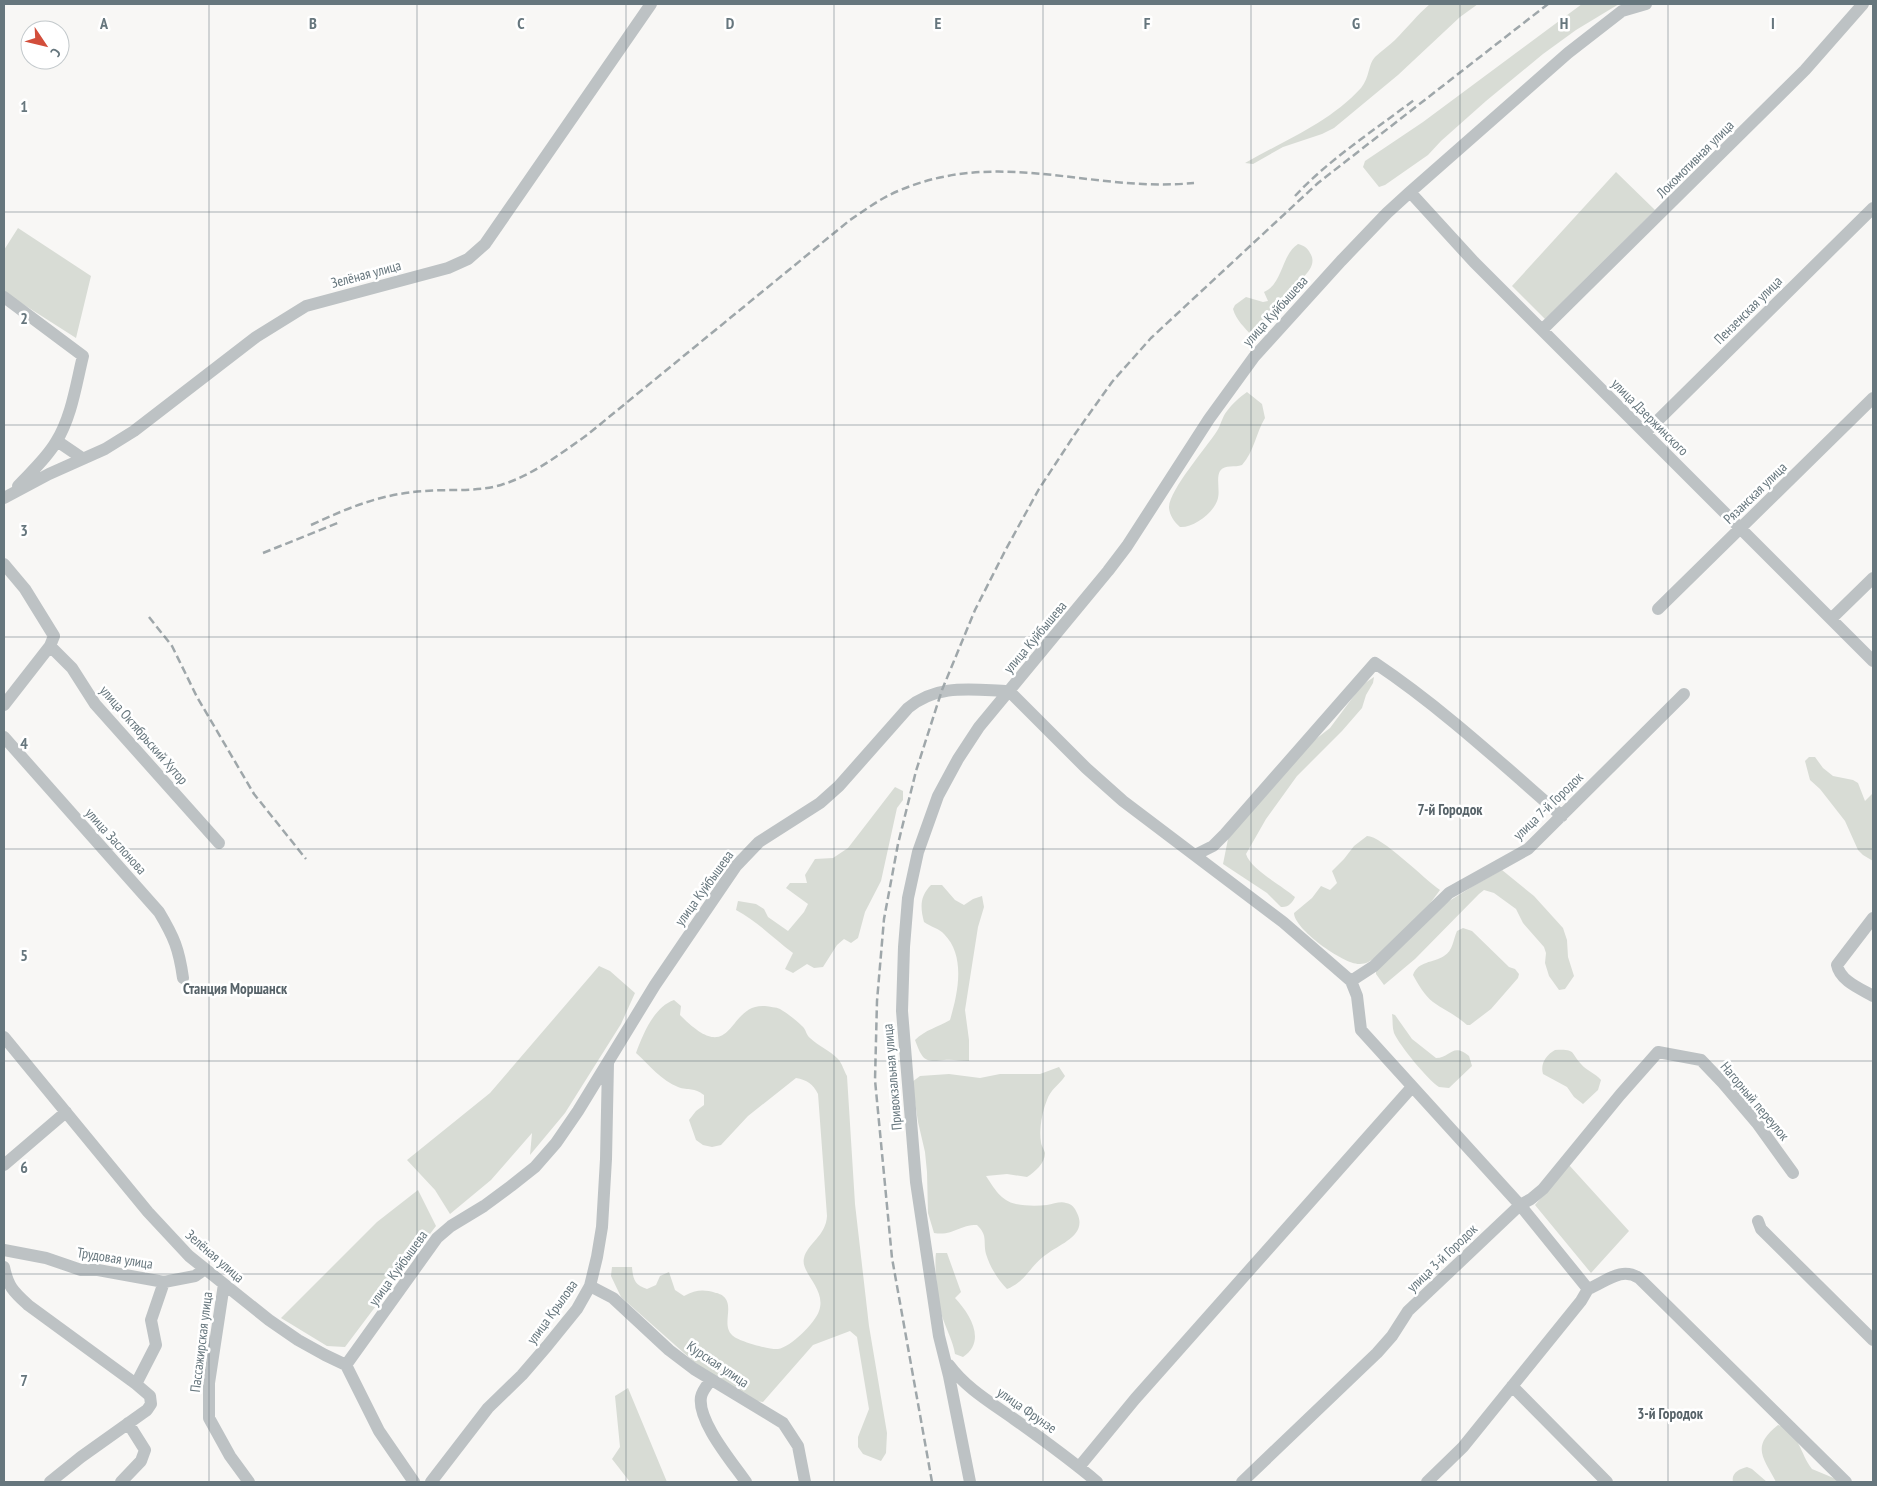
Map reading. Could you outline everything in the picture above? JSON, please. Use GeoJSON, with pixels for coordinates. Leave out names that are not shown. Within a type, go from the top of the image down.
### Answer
{"type":"FeatureCollection","features":[{"type":"Feature","properties":{"kind":"street","name":"Зелёная улица"},"geometry":{"type":"LineString","coordinates":[[7,496],[105,448],[134,431],[256,337],[306,306],[448,268],[468,259],[485,244],[506,215],[651,4]]}},
{"type":"Feature","properties":{"kind":"street","name":"улица Куйбышева"},"geometry":{"type":"LineString","coordinates":[[346,1364],[438,1238],[451,1226],[484,1206],[535,1167],[556,1143],[709,903],[736,866],[759,842],[820,803],[833,792],[908,708],[919,700],[942,690],[1009,691],[1127,546],[1209,419],[1254,357],[1347,254],[1410,192],[1568,53],[1622,11],[1646,4]]}},
{"type":"Feature","properties":{"kind":"street","name":"Локомотивная улица"},"geometry":{"type":"LineString","coordinates":[[1542,330],[1805,70],[1863,4]]}},
{"type":"Feature","properties":{"kind":"street","name":"улица Дзержинского"},"geometry":{"type":"LineString","coordinates":[[1410,192],[1474,262],[1873,661]]}},
{"type":"Feature","properties":{"kind":"street","name":"Пензенская улица"},"geometry":{"type":"LineString","coordinates":[[1645,433],[1873,208]]}},
{"type":"Feature","properties":{"kind":"street","name":"Зелёная улица"},"geometry":{"type":"LineString","coordinates":[[4,297],[83,356],[67,417],[57,441],[44,458],[7,496]]}},
{"type":"Feature","properties":{"kind":"street","name":"Рязанская улица"},"geometry":{"type":"LineString","coordinates":[[1658,609],[1873,398]]}},
{"type":"Feature","properties":{"kind":"street"},"geometry":{"type":"LineString","coordinates":[[57,441],[82,458]]}},
{"type":"Feature","properties":{"kind":"street","name":"улица Октябрьский Хутор"},"geometry":{"type":"LineString","coordinates":[[4,564],[25,589],[52,641],[95,704],[219,843]]}},
{"type":"Feature","properties":{"kind":"street"},"geometry":{"type":"LineString","coordinates":[[1831,619],[1873,578]]}},
{"type":"Feature","properties":{"kind":"street"},"geometry":{"type":"LineString","coordinates":[[4,706],[52,641]]}},
{"type":"Feature","properties":{"kind":"street"},"geometry":{"type":"LineString","coordinates":[[1195,855],[1213,846],[1225,834],[1375,663],[1458,725],[1562,816]]}},
{"type":"Feature","properties":{"kind":"street"},"geometry":{"type":"LineString","coordinates":[[1009,691],[1093,775],[1123,801],[1283,922],[1351,981],[1357,996],[1361,1030],[1520,1206],[1588,1289]]}},
{"type":"Feature","properties":{"kind":"street","name":"Привокзальная улица"},"geometry":{"type":"LineString","coordinates":[[970,1482],[952,1374],[938,1336],[915,1173],[902,1011],[904,947],[908,898],[918,852],[938,796],[958,759],[979,727],[1009,691]]}},
{"type":"Feature","properties":{"kind":"street","name":"улица 7-й Городок"},"geometry":{"type":"LineString","coordinates":[[1351,981],[1374,966],[1449,893],[1528,849],[1684,694]]}},
{"type":"Feature","properties":{"kind":"street","name":"улица Заслонова"},"geometry":{"type":"LineString","coordinates":[[4,737],[159,912],[172,934],[180,954],[183,978]]}},
{"type":"Feature","properties":{"kind":"street"},"geometry":{"type":"LineString","coordinates":[[1873,918],[1837,966],[1839,972],[1853,984],[1873,996]]}},
{"type":"Feature","properties":{"kind":"street","name":"Зелёная улица"},"geometry":{"type":"LineString","coordinates":[[4,1037],[148,1212],[189,1256],[298,1340],[325,1356],[346,1364]]}},
{"type":"Feature","properties":{"kind":"street","name":"Нагорный переулок"},"geometry":{"type":"LineString","coordinates":[[1658,1052],[1701,1060],[1756,1123],[1793,1173]]}},
{"type":"Feature","properties":{"kind":"street","name":"улица 3-й Городок"},"geometry":{"type":"LineString","coordinates":[[1242,1482],[1377,1353],[1392,1336],[1408,1311],[1520,1206],[1544,1189],[1620,1095],[1658,1052]]}},
{"type":"Feature","properties":{"kind":"street","name":"улица Крылова"},"geometry":{"type":"LineString","coordinates":[[431,1482],[488,1408],[522,1375],[547,1346],[577,1308],[590,1286],[602,1227],[606,1159],[608,1061]]}},
{"type":"Feature","properties":{"kind":"street"},"geometry":{"type":"LineString","coordinates":[[1079,1467],[1135,1399],[1412,1087]]}},
{"type":"Feature","properties":{"kind":"street"},"geometry":{"type":"LineString","coordinates":[[4,1166],[66,1112]]}},
{"type":"Feature","properties":{"kind":"street"},"geometry":{"type":"LineString","coordinates":[[1758,1221],[1761,1229],[1873,1340]]}},
{"type":"Feature","properties":{"kind":"street","name":"Трудовая улица"},"geometry":{"type":"LineString","coordinates":[[4,1250],[46,1258],[81,1270],[98,1270],[164,1282]]}},
{"type":"Feature","properties":{"kind":"street"},"geometry":{"type":"LineString","coordinates":[[4,1267],[7,1282],[14,1292],[28,1305],[150,1396],[151,1404],[147,1410],[128,1422],[50,1482]]}},
{"type":"Feature","properties":{"kind":"street"},"geometry":{"type":"LineString","coordinates":[[136,1384],[156,1344],[151,1320],[164,1282],[196,1276],[205,1270]]}},
{"type":"Feature","properties":{"kind":"street"},"geometry":{"type":"LineString","coordinates":[[1427,1482],[1463,1447],[1581,1301],[1588,1289],[1625,1272],[1632,1273],[1639,1278],[1846,1482]]}},
{"type":"Feature","properties":{"kind":"street","name":"Пассажирская улица"},"geometry":{"type":"LineString","coordinates":[[224,1284],[209,1383],[209,1418],[230,1456],[249,1482]]}},
{"type":"Feature","properties":{"kind":"street","name":"Курская улица"},"geometry":{"type":"LineString","coordinates":[[590,1286],[613,1298],[669,1350],[710,1380],[783,1423],[798,1446],[805,1482]]}},
{"type":"Feature","properties":{"kind":"street"},"geometry":{"type":"LineString","coordinates":[[346,1364],[379,1430],[414,1482]]}},
{"type":"Feature","properties":{"kind":"street","name":"улица Фрунзе"},"geometry":{"type":"LineString","coordinates":[[952,1374],[1097,1482]]}},
{"type":"Feature","properties":{"kind":"street"},"geometry":{"type":"LineString","coordinates":[[710,1380],[701,1398],[704,1417],[717,1442],[746,1482]]}},
{"type":"Feature","properties":{"kind":"street"},"geometry":{"type":"LineString","coordinates":[[1512,1386],[1607,1482]]}},
{"type":"Feature","properties":{"kind":"street"},"geometry":{"type":"LineString","coordinates":[[121,1482],[141,1461],[145,1450],[128,1422]]}},
{"type":"Feature","properties":{"kind":"shaded area"},"geometry":{"type":"Polygon","coordinates":[[[1430,4],[1478,4],[1460,17],[1398,75],[1334,128],[1283,147],[1253,164],[1245,163],[1321,121],[1348,100],[1364,84],[1375,57],[1395,40],[1430,4]]]}},
{"type":"Feature","properties":{"kind":"shaded area"},"geometry":{"type":"Polygon","coordinates":[[[1582,4],[1619,4],[1576,30],[1543,54],[1486,101],[1428,155],[1385,185],[1379,187],[1363,167],[1365,161],[1423,122],[1582,4]]]}},
{"type":"Feature","properties":{"kind":"shaded area"},"geometry":{"type":"Polygon","coordinates":[[[1616,172],[1655,210],[1545,319],[1512,286],[1616,172]]]}},
{"type":"Feature","properties":{"kind":"shaded area"},"geometry":{"type":"Polygon","coordinates":[[[18,228],[91,276],[76,338],[4,292],[4,250],[18,228]]]}},
{"type":"Feature","properties":{"kind":"shaded area"},"geometry":{"type":"Polygon","coordinates":[[[1298,244],[1305,247],[1310,253],[1312,264],[1310,269],[1290,290],[1276,316],[1255,336],[1252,336],[1234,313],[1235,305],[1246,297],[1263,302],[1268,301],[1264,292],[1275,283],[1288,255],[1298,244]]]}},
{"type":"Feature","properties":{"kind":"shaded area"},"geometry":{"type":"Polygon","coordinates":[[[1247,392],[1262,404],[1265,418],[1249,454],[1242,465],[1227,467],[1220,471],[1218,477],[1218,498],[1213,509],[1197,522],[1186,527],[1180,527],[1172,518],[1169,510],[1175,490],[1217,431],[1227,411],[1247,392]]]}},
{"type":"Feature","properties":{"kind":"shaded area"},"geometry":{"type":"Polygon","coordinates":[[[1374,677],[1362,708],[1297,776],[1266,819],[1246,854],[1254,866],[1295,897],[1286,907],[1281,907],[1267,893],[1223,864],[1228,839],[1307,746],[1330,728],[1362,685],[1374,677]]]}},
{"type":"Feature","properties":{"kind":"shaded area"},"geometry":{"type":"Polygon","coordinates":[[[1809,757],[1815,757],[1823,768],[1833,776],[1853,780],[1858,783],[1865,801],[1873,793],[1873,861],[1858,850],[1845,821],[1820,789],[1810,780],[1805,761],[1809,757]]]}},
{"type":"Feature","properties":{"kind":"shaded area"},"geometry":{"type":"Polygon","coordinates":[[[895,787],[903,791],[903,800],[897,808],[881,881],[865,912],[858,938],[851,943],[844,939],[837,945],[823,967],[814,968],[807,964],[793,973],[785,969],[793,953],[744,914],[736,910],[738,901],[756,904],[764,909],[768,917],[788,931],[804,912],[808,904],[786,888],[790,883],[807,883],[805,875],[815,859],[833,858],[848,848],[895,787]]]}},
{"type":"Feature","properties":{"kind":"shaded area"},"geometry":{"type":"Polygon","coordinates":[[[1367,836],[1374,838],[1392,850],[1440,890],[1426,909],[1375,958],[1360,964],[1343,959],[1321,945],[1302,928],[1296,920],[1294,913],[1312,898],[1321,886],[1330,890],[1337,883],[1332,871],[1354,846],[1367,836]]]}},
{"type":"Feature","properties":{"kind":"shaded area"},"geometry":{"type":"Polygon","coordinates":[[[1502,870],[1534,896],[1563,928],[1567,940],[1568,957],[1574,976],[1565,989],[1559,990],[1549,976],[1545,963],[1546,953],[1544,947],[1523,923],[1516,909],[1494,893],[1484,890],[1415,959],[1384,985],[1376,971],[1441,906],[1502,870]]]}},
{"type":"Feature","properties":{"kind":"shaded area"},"geometry":{"type":"Polygon","coordinates":[[[931,885],[942,885],[955,900],[964,905],[982,896],[984,907],[978,927],[965,1010],[969,1040],[969,1061],[927,1060],[922,1055],[915,1040],[927,1031],[950,1020],[956,998],[958,964],[951,943],[942,932],[924,922],[922,902],[927,889],[931,885]]]}},
{"type":"Feature","properties":{"kind":"shaded area"},"geometry":{"type":"Polygon","coordinates":[[[1463,928],[1472,931],[1509,967],[1515,969],[1519,974],[1518,978],[1491,1009],[1470,1025],[1467,1025],[1430,999],[1413,975],[1418,967],[1447,954],[1457,931],[1463,928]]]}},
{"type":"Feature","properties":{"kind":"shaded area"},"geometry":{"type":"Polygon","coordinates":[[[599,966],[610,971],[635,993],[621,1024],[565,1113],[530,1155],[532,1133],[491,1180],[450,1214],[435,1190],[407,1160],[490,1093],[599,966]]]}},
{"type":"Feature","properties":{"kind":"shaded area"},"geometry":{"type":"Polygon","coordinates":[[[674,1000],[681,1006],[680,1015],[698,1031],[711,1037],[721,1036],[743,1014],[752,1008],[765,1006],[780,1009],[803,1027],[813,1041],[838,1059],[847,1076],[855,1204],[869,1326],[887,1433],[886,1453],[881,1461],[863,1454],[858,1447],[858,1437],[869,1409],[857,1337],[850,1331],[813,1345],[763,1402],[755,1401],[702,1369],[621,1297],[611,1276],[612,1267],[632,1267],[635,1281],[647,1289],[656,1285],[660,1276],[669,1272],[675,1290],[684,1296],[700,1291],[720,1294],[728,1305],[728,1326],[732,1335],[768,1348],[778,1349],[796,1339],[808,1328],[819,1311],[820,1303],[817,1289],[804,1264],[806,1253],[823,1229],[827,1216],[818,1094],[809,1083],[796,1078],[748,1116],[721,1145],[712,1147],[703,1145],[696,1140],[689,1120],[704,1105],[704,1095],[697,1091],[672,1084],[661,1077],[636,1053],[655,1015],[674,1000]]]}},
{"type":"Feature","properties":{"kind":"shaded area"},"geometry":{"type":"Polygon","coordinates":[[[1392,1014],[1395,1015],[1412,1039],[1436,1058],[1459,1050],[1469,1056],[1472,1066],[1449,1088],[1439,1087],[1421,1070],[1397,1039],[1393,1031],[1392,1014]]]}},
{"type":"Feature","properties":{"kind":"shaded area"},"geometry":{"type":"Polygon","coordinates":[[[1555,1050],[1572,1052],[1583,1066],[1601,1080],[1598,1090],[1583,1104],[1574,1097],[1567,1087],[1543,1074],[1544,1060],[1555,1050]]]}},
{"type":"Feature","properties":{"kind":"shaded area"},"geometry":{"type":"Polygon","coordinates":[[[1059,1067],[1065,1076],[1048,1096],[1041,1121],[1041,1143],[1045,1157],[1041,1164],[1027,1177],[1007,1174],[986,1176],[998,1193],[1006,1200],[1020,1205],[1047,1205],[1062,1202],[1070,1204],[1077,1213],[1079,1227],[1071,1238],[1041,1258],[1019,1282],[1007,1289],[997,1277],[990,1264],[986,1254],[984,1235],[977,1225],[941,1234],[934,1233],[928,1213],[925,1152],[912,1082],[920,1076],[949,1074],[980,1078],[1000,1074],[1040,1074],[1059,1067]]]}},
{"type":"Feature","properties":{"kind":"shaded area"},"geometry":{"type":"Polygon","coordinates":[[[1569,1165],[1629,1231],[1591,1273],[1535,1205],[1569,1165]]]}},
{"type":"Feature","properties":{"kind":"shaded area"},"geometry":{"type":"Polygon","coordinates":[[[418,1190],[436,1226],[345,1347],[327,1346],[281,1318],[377,1222],[418,1190]]]}},
{"type":"Feature","properties":{"kind":"shaded area"},"geometry":{"type":"Polygon","coordinates":[[[936,1253],[947,1253],[961,1292],[955,1298],[966,1312],[974,1328],[974,1343],[970,1351],[963,1357],[955,1354],[942,1316],[937,1285],[936,1253]]]}},
{"type":"Feature","properties":{"kind":"shaded area"},"geometry":{"type":"Polygon","coordinates":[[[628,1388],[667,1482],[630,1482],[612,1459],[620,1447],[615,1396],[628,1388]]]}},
{"type":"Feature","properties":{"kind":"shaded area"},"geometry":{"type":"Polygon","coordinates":[[[1778,1425],[1785,1428],[1795,1438],[1812,1469],[1836,1479],[1837,1482],[1776,1482],[1764,1459],[1762,1446],[1769,1433],[1778,1425]]]}},
{"type":"Feature","properties":{"kind":"shaded area"},"geometry":{"type":"Polygon","coordinates":[[[1747,1467],[1767,1482],[1733,1482],[1733,1476],[1736,1472],[1747,1467]]]}},
{"type":"Feature","properties":{"kind":"railway"},"geometry":{"type":"LineString","coordinates":[[932,1482],[892,1258],[875,1080],[877,1001],[884,919],[898,844],[916,771],[942,690],[975,610],[1039,489],[1112,382],[1151,338],[1318,183],[1548,4]]}},
{"type":"Feature","properties":{"kind":"railway"},"geometry":{"type":"LineString","coordinates":[[1295,196],[1322,170],[1414,100]]}},
{"type":"Feature","properties":{"kind":"railway"},"geometry":{"type":"LineString","coordinates":[[311,525],[380,498],[424,491],[492,487],[513,481],[535,470],[587,435],[850,220],[898,191],[936,178],[973,173],[1009,172],[1119,182],[1156,184],[1194,183]]}},
{"type":"Feature","properties":{"kind":"railway"},"geometry":{"type":"LineString","coordinates":[[263,553],[340,522]]}},
{"type":"Feature","properties":{"kind":"railway"},"geometry":{"type":"LineString","coordinates":[[149,617],[172,646],[197,697],[254,794],[306,859]]}},
{"type":"Feature","properties":{"kind":"district","name":"7-й Городок"},"geometry":{"type":"Point","coordinates":[1450,810]}},
{"type":"Feature","properties":{"kind":"district","name":"Станция Моршанск"},"geometry":{"type":"Point","coordinates":[235,989]}},
{"type":"Feature","properties":{"kind":"district","name":"3-й Городок"},"geometry":{"type":"Point","coordinates":[1670,1414]}}]}
